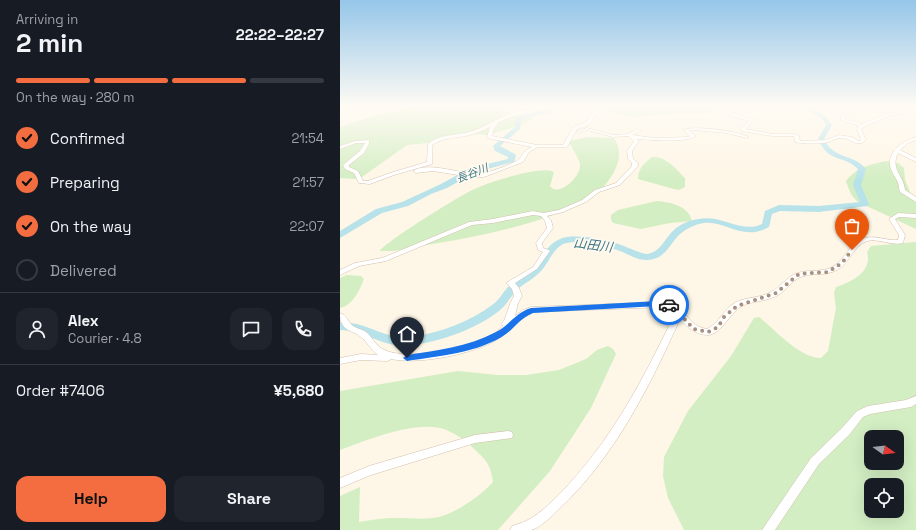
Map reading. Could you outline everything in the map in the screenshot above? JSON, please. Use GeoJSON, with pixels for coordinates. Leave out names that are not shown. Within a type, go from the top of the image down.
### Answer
{"type":"FeatureCollection","features":[{"type":"Feature","properties":{"kind":"street"},"geometry":{"type":"LineString","coordinates":[[340,148],[355,142],[367,141],[367,144],[362,152],[346,165],[347,168],[356,172],[361,182],[365,184],[392,174],[430,163],[430,144],[434,141],[477,131]]}},
{"type":"Feature","properties":{"kind":"street"},"geometry":{"type":"LineString","coordinates":[[490,131],[488,136],[502,141],[537,146],[562,147],[566,144],[574,131]]}},
{"type":"Feature","properties":{"kind":"street"},"geometry":{"type":"LineString","coordinates":[[566,144],[573,131]]}},
{"type":"Feature","properties":{"kind":"street"},"geometry":{"type":"LineString","coordinates":[[573,134],[582,131]]}},
{"type":"Feature","properties":{"kind":"street"},"geometry":{"type":"LineString","coordinates":[[593,131],[613,136],[630,136],[654,140],[694,137],[694,135],[686,131]]}},
{"type":"Feature","properties":{"kind":"street"},"geometry":{"type":"LineString","coordinates":[[630,136],[637,131]]}},
{"type":"Feature","properties":{"kind":"street"},"geometry":{"type":"LineString","coordinates":[[710,131],[748,137],[744,131]]}},
{"type":"Feature","properties":{"kind":"street"},"geometry":{"type":"LineString","coordinates":[[747,131],[772,135],[796,136],[797,141],[800,142],[829,141],[839,136],[850,138],[860,143],[864,140],[860,131]]}},
{"type":"Feature","properties":{"kind":"street"},"geometry":{"type":"LineString","coordinates":[[340,274],[357,264],[384,260],[471,223],[493,221],[533,213],[543,215],[560,211],[584,201],[597,191],[618,184],[635,164],[631,159],[629,152],[637,141],[630,136]]}},
{"type":"Feature","properties":{"kind":"street"},"geometry":{"type":"LineString","coordinates":[[916,138],[906,141],[897,151],[893,166],[894,172],[900,179],[904,193],[916,200]]}},
{"type":"Feature","properties":{"kind":"street"},"geometry":{"type":"LineString","coordinates":[[392,174],[433,169],[484,175],[504,169],[518,162],[526,152],[537,146]]}},
{"type":"Feature","properties":{"kind":"street"},"geometry":{"type":"LineString","coordinates":[[897,151],[916,160]]}},
{"type":"Feature","properties":{"kind":"street"},"geometry":{"type":"LineString","coordinates":[[503,332],[501,330],[502,327],[511,318],[512,305],[518,296],[513,286],[510,284],[535,268],[547,251],[540,249],[539,243],[550,228],[548,220],[543,215]]}},
{"type":"Feature","properties":{"kind":"street"},"geometry":{"type":"LineString","coordinates":[[340,361],[361,357],[414,358],[464,348],[494,338],[503,332],[519,316],[531,310],[658,303],[671,306],[694,329],[702,332],[713,330],[718,327],[724,317],[737,306],[776,293],[799,274],[821,273],[836,268],[852,250],[865,240],[872,239],[901,242],[903,239],[902,235],[892,219],[898,215],[916,216]]}},
{"type":"Feature","properties":{"kind":"street"},"geometry":{"type":"LineString","coordinates":[[516,530],[525,528],[546,514],[568,493],[603,448],[628,413],[659,355],[678,312]]}},
{"type":"Feature","properties":{"kind":"street"},"geometry":{"type":"LineString","coordinates":[[340,316],[345,319],[348,325],[363,334],[374,349],[397,357]]}},
{"type":"Feature","properties":{"kind":"street"},"geometry":{"type":"LineString","coordinates":[[768,530],[815,461],[845,432],[860,414],[868,410],[908,404],[916,400]]}},
{"type":"Feature","properties":{"kind":"street"},"geometry":{"type":"LineString","coordinates":[[340,483],[369,471],[475,439],[508,435]]}},
{"type":"Feature","properties":{"kind":"green space"},"geometry":{"type":"Polygon","coordinates":[[[340,131],[502,131],[487,135],[459,133],[439,142],[407,145],[362,177],[356,179],[340,178],[340,131]]]}},
{"type":"Feature","properties":{"kind":"green space"},"geometry":{"type":"Polygon","coordinates":[[[588,137],[614,138],[619,150],[619,158],[611,178],[599,192],[583,203],[568,210],[533,222],[494,232],[393,251],[380,251],[384,246],[408,229],[469,192],[484,185],[528,172],[548,170],[554,172],[550,186],[554,189],[564,187],[574,179],[580,169],[578,158],[568,141],[588,137]]]}},
{"type":"Feature","properties":{"kind":"green space"},"geometry":{"type":"Polygon","coordinates":[[[652,157],[662,159],[674,167],[685,178],[685,187],[679,190],[638,179],[642,166],[652,157]]]}},
{"type":"Feature","properties":{"kind":"green space"},"geometry":{"type":"Polygon","coordinates":[[[886,161],[898,163],[904,168],[905,180],[916,201],[916,229],[858,202],[849,190],[846,181],[854,173],[869,165],[886,161]]]}},
{"type":"Feature","properties":{"kind":"green space"},"geometry":{"type":"Polygon","coordinates":[[[657,201],[668,202],[683,208],[690,216],[692,221],[670,223],[641,229],[613,223],[611,220],[611,215],[618,210],[657,201]]]}},
{"type":"Feature","properties":{"kind":"green space"},"geometry":{"type":"Polygon","coordinates":[[[916,242],[916,530],[684,530],[668,498],[663,476],[664,457],[688,411],[731,356],[754,318],[759,317],[788,342],[804,353],[812,357],[821,358],[828,351],[836,308],[834,293],[836,287],[860,275],[867,265],[867,252],[871,246],[916,242]]]}},
{"type":"Feature","properties":{"kind":"green space"},"geometry":{"type":"Polygon","coordinates":[[[347,275],[361,276],[364,279],[358,293],[352,301],[340,308],[340,278],[347,275]]]}},
{"type":"Feature","properties":{"kind":"green space"},"geometry":{"type":"Polygon","coordinates":[[[608,346],[613,349],[616,354],[591,408],[550,471],[498,530],[340,530],[340,496],[360,487],[359,522],[386,518],[423,519],[439,517],[468,503],[493,482],[489,466],[484,459],[469,444],[455,434],[444,429],[419,427],[405,429],[391,432],[340,450],[340,391],[458,371],[498,375],[526,375],[559,370],[586,359],[597,350],[608,346]]]}},
{"type":"Feature","properties":{"kind":"waterway","name":"長谷川"},"geometry":{"type":"LineString","coordinates":[[340,235],[379,211],[405,204],[428,192],[444,186],[473,170],[511,160],[512,156],[498,149],[496,146],[515,131]]}},
{"type":"Feature","properties":{"kind":"waterway","name":"山田川"},"geometry":{"type":"LineString","coordinates":[[340,326],[356,327],[380,338],[394,342],[419,340],[453,330],[482,317],[496,308],[512,289],[535,271],[557,243],[562,241],[594,241],[615,246],[637,255],[647,257],[661,252],[681,229],[700,221],[717,221],[750,230],[758,229],[766,225],[768,213],[779,208],[819,209],[865,204],[857,185],[862,174],[862,169],[853,162],[835,156],[824,147],[821,139],[826,131]]}},
{"type":"Feature","properties":{"kind":"way so far"},"geometry":{"type":"LineString","coordinates":[[669,305],[674,308],[694,329],[702,332],[708,332],[718,327],[724,317],[741,303],[769,297],[799,274],[828,272],[842,263],[852,250]]}},
{"type":"Feature","properties":{"kind":"route"},"geometry":{"type":"LineString","coordinates":[[407,358],[452,351],[482,343],[503,332],[519,316],[531,310],[558,310],[575,307],[658,303],[669,305]]}}]}
